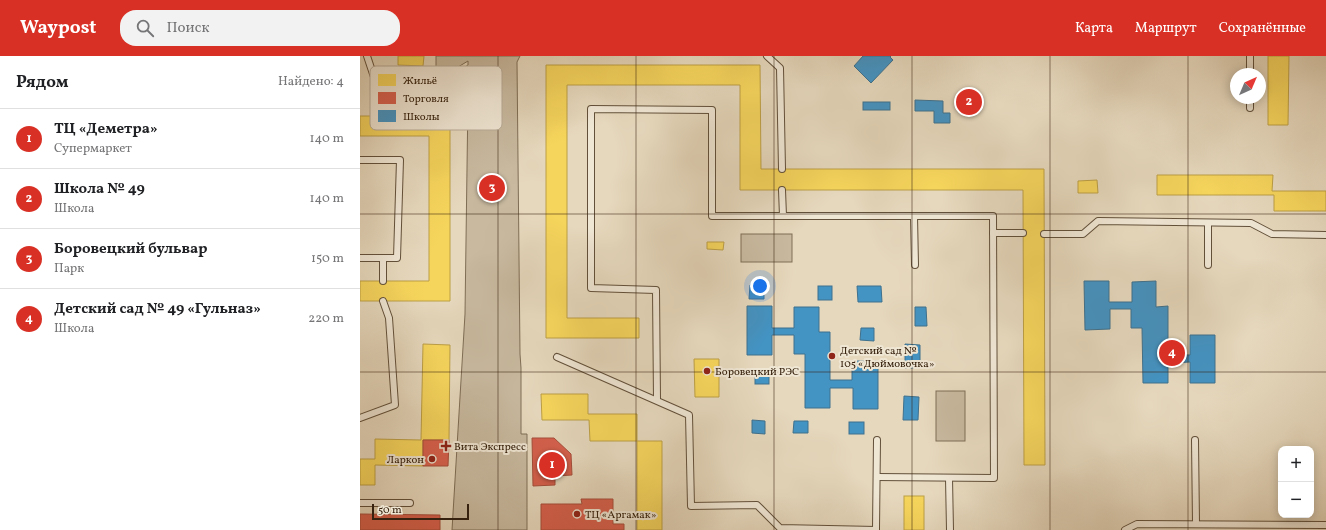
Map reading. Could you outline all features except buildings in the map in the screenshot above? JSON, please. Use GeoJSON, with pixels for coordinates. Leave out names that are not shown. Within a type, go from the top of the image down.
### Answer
{"type":"FeatureCollection","features":[{"type":"Feature","properties":{"kind":"lane"},"geometry":{"type":"LineString","coordinates":[[367,56],[370,66]]}},
{"type":"Feature","properties":{"kind":"lane"},"geometry":{"type":"LineString","coordinates":[[767,56],[780,68],[782,169]]}},
{"type":"Feature","properties":{"kind":"lane"},"geometry":{"type":"LineString","coordinates":[[1250,56],[1250,68]]}},
{"type":"Feature","properties":{"kind":"lane"},"geometry":{"type":"LineString","coordinates":[[656,400],[656,290],[591,288],[591,109],[712,110],[712,216],[993,216],[994,478],[877,477]]}},
{"type":"Feature","properties":{"kind":"lane"},"geometry":{"type":"LineString","coordinates":[[360,160],[400,160],[397,258],[360,258]]}},
{"type":"Feature","properties":{"kind":"lane"},"geometry":{"type":"LineString","coordinates":[[782,190],[783,216]]}},
{"type":"Feature","properties":{"kind":"lane"},"geometry":{"type":"LineString","coordinates":[[914,216],[916,265]]}},
{"type":"Feature","properties":{"kind":"lane"},"geometry":{"type":"LineString","coordinates":[[1044,234],[1083,234],[1098,221],[1251,223],[1272,234],[1326,235]]}},
{"type":"Feature","properties":{"kind":"lane"},"geometry":{"type":"LineString","coordinates":[[1208,223],[1208,265]]}},
{"type":"Feature","properties":{"kind":"lane"},"geometry":{"type":"LineString","coordinates":[[993,233],[1023,233]]}},
{"type":"Feature","properties":{"kind":"lane"},"geometry":{"type":"LineString","coordinates":[[383,258],[383,281]]}},
{"type":"Feature","properties":{"kind":"lane"},"geometry":{"type":"LineString","coordinates":[[360,418],[395,405],[389,318],[383,301]]}},
{"type":"Feature","properties":{"kind":"lane"},"geometry":{"type":"LineString","coordinates":[[557,357],[689,414],[691,506],[757,505],[780,528],[876,530],[877,440]]}},
{"type":"Feature","properties":{"kind":"lane"},"geometry":{"type":"LineString","coordinates":[[1195,440],[1196,524]]}},
{"type":"Feature","properties":{"kind":"lane"},"geometry":{"type":"LineString","coordinates":[[949,478],[950,530]]}},
{"type":"Feature","properties":{"kind":"lane"},"geometry":{"type":"LineString","coordinates":[[360,503],[410,503]]}},
{"type":"Feature","properties":{"kind":"lane"},"geometry":{"type":"LineString","coordinates":[[1125,530],[1138,524],[1196,524],[1251,527],[1326,525]]}},
{"type":"Feature","properties":{"kind":"shaded area"},"geometry":{"type":"Polygon","coordinates":[[[436,56],[520,56],[517,62],[521,434],[527,434],[527,530],[452,530],[465,314],[468,130],[502,130],[502,66],[467,66],[468,61],[460,66],[436,66],[436,56]]]}},
{"type":"Feature","properties":{"kind":"shaded area"},"geometry":{"type":"Polygon","coordinates":[[[741,234],[792,234],[792,262],[741,262],[741,234]]]}},
{"type":"Feature","properties":{"kind":"shaded area"},"geometry":{"type":"Polygon","coordinates":[[[936,391],[965,391],[965,441],[936,441],[936,391]]]}},
{"type":"Feature","properties":{"kind":"place","name":"Школа № 49"},"geometry":{"type":"Point","coordinates":[969,102]}},
{"type":"Feature","properties":{"kind":"place","name":"Боровецкий бульвар"},"geometry":{"type":"Point","coordinates":[492,188]}},
{"type":"Feature","properties":{"kind":"place","name":"Детский сад № 49 «Гульназ»"},"geometry":{"type":"Point","coordinates":[1172,353]}},
{"type":"Feature","properties":{"kind":"place","name":"Детский сад № 105 «Дюймовочка»"},"geometry":{"type":"Point","coordinates":[832,356]}},
{"type":"Feature","properties":{"kind":"place","name":"Боровецкий РЭС"},"geometry":{"type":"Point","coordinates":[707,371]}},
{"type":"Feature","properties":{"kind":"place","name":"Вита Экспресс"},"geometry":{"type":"Point","coordinates":[446,446]}},
{"type":"Feature","properties":{"kind":"place","name":"Ларкон"},"geometry":{"type":"Point","coordinates":[432,459]}},
{"type":"Feature","properties":{"kind":"place","name":"ТЦ «Деметра»"},"geometry":{"type":"Point","coordinates":[552,465]}},
{"type":"Feature","properties":{"kind":"place","name":"ТЦ «Аргамак»"},"geometry":{"type":"Point","coordinates":[577,514]}}]}
